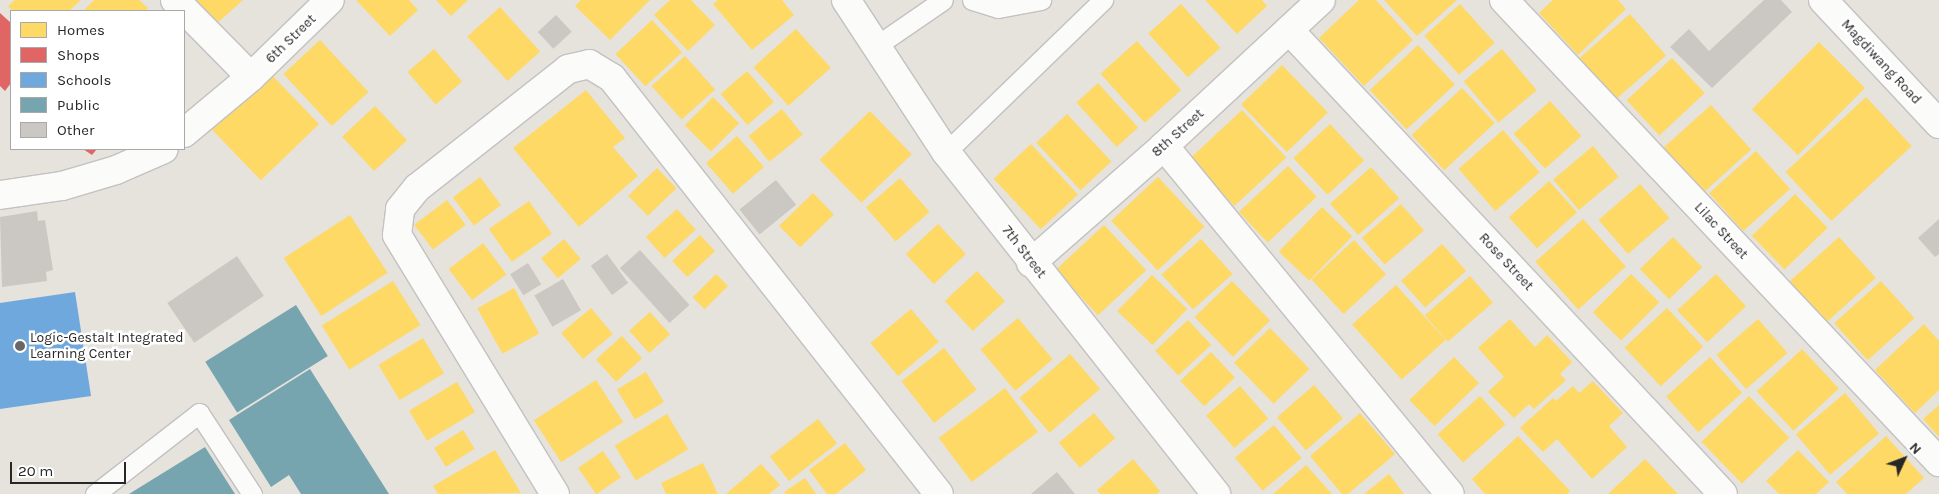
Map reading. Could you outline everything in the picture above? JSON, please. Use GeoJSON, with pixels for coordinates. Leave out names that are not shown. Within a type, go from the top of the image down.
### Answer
{"type":"FeatureCollection","features":[{"type":"Feature","properties":{"kind":"street"},"geometry":{"type":"LineString","coordinates":[[175,0],[185,10]]}},
{"type":"Feature","properties":{"kind":"street","name":"6th Street"},"geometry":{"type":"LineString","coordinates":[[185,132],[251,77],[330,0]]}},
{"type":"Feature","properties":{"kind":"street","name":"7th Street"},"geometry":{"type":"LineString","coordinates":[[846,0],[946,152],[1031,263],[1216,494]]}},
{"type":"Feature","properties":{"kind":"street","name":"8th Street"},"geometry":{"type":"LineString","coordinates":[[1031,263],[1164,146],[1321,0]]}},
{"type":"Feature","properties":{"kind":"street","name":"Lilac Street"},"geometry":{"type":"LineString","coordinates":[[1504,0],[1939,462]]}},
{"type":"Feature","properties":{"kind":"street","name":"Magdiwang Road"},"geometry":{"type":"LineString","coordinates":[[1823,0],[1939,124]]}},
{"type":"Feature","properties":{"kind":"street"},"geometry":{"type":"LineString","coordinates":[[185,10],[251,77]]}},
{"type":"Feature","properties":{"kind":"street","name":"Rose Street"},"geometry":{"type":"LineString","coordinates":[[1289,30],[1723,494]]}},
{"type":"Feature","properties":{"kind":"street"},"geometry":{"type":"LineString","coordinates":[[555,494],[397,235],[400,209],[417,188],[568,69],[589,64],[612,78],[939,494]]}},
{"type":"Feature","properties":{"kind":"street"},"geometry":{"type":"LineString","coordinates":[[1164,146],[1450,494]]}},
{"type":"Feature","properties":{"kind":"street"},"geometry":{"type":"LineString","coordinates":[[0,195],[62,186],[116,170],[162,150]]}},
{"type":"Feature","properties":{"kind":"lane"},"geometry":{"type":"LineString","coordinates":[[876,46],[942,0]]}},
{"type":"Feature","properties":{"kind":"lane"},"geometry":{"type":"LineString","coordinates":[[972,0],[998,8],[1041,0]]}},
{"type":"Feature","properties":{"kind":"lane"},"geometry":{"type":"LineString","coordinates":[[946,152],[1103,0]]}},
{"type":"Feature","properties":{"kind":"lane"},"geometry":{"type":"LineString","coordinates":[[95,494],[199,413],[252,494]]}},
{"type":"Feature","properties":{"kind":"building: Homes"},"geometry":{"type":"Polygon","coordinates":[[[15,0],[81,0],[70,10],[12,10],[8,6],[15,0]]]}},
{"type":"Feature","properties":{"kind":"building: Homes"},"geometry":{"type":"Polygon","coordinates":[[[94,0],[139,0],[148,8],[146,10],[84,10],[94,0]]]}},
{"type":"Feature","properties":{"kind":"building: Homes"},"geometry":{"type":"Polygon","coordinates":[[[190,0],[243,0],[214,26],[190,0]]]}},
{"type":"Feature","properties":{"kind":"building: Homes"},"geometry":{"type":"Polygon","coordinates":[[[356,0],[409,0],[418,10],[390,36],[356,0]]]}},
{"type":"Feature","properties":{"kind":"building: Homes"},"geometry":{"type":"Polygon","coordinates":[[[436,0],[468,0],[451,16],[436,0]]]}},
{"type":"Feature","properties":{"kind":"building: Homes"},"geometry":{"type":"Polygon","coordinates":[[[581,0],[650,0],[610,40],[575,6],[581,0]]]}},
{"type":"Feature","properties":{"kind":"building: Homes"},"geometry":{"type":"Polygon","coordinates":[[[670,0],[691,0],[715,25],[688,51],[654,15],[670,0]]]}},
{"type":"Feature","properties":{"kind":"building: Homes"},"geometry":{"type":"Polygon","coordinates":[[[718,0],[782,0],[794,15],[752,50],[713,4],[718,0]]]}},
{"type":"Feature","properties":{"kind":"building: Homes"},"geometry":{"type":"Polygon","coordinates":[[[1205,0],[1262,0],[1267,6],[1237,34],[1205,0]]]}},
{"type":"Feature","properties":{"kind":"building: Homes"},"geometry":{"type":"Polygon","coordinates":[[[1359,0],[1376,0],[1413,40],[1364,86],[1319,38],[1359,0]]]}},
{"type":"Feature","properties":{"kind":"building: Homes"},"geometry":{"type":"Polygon","coordinates":[[[1384,0],[1457,0],[1417,36],[1384,0]]]}},
{"type":"Feature","properties":{"kind":"building: Homes"},"geometry":{"type":"Polygon","coordinates":[[[1553,0],[1618,0],[1626,9],[1578,55],[1539,13],[1553,0]]]}},
{"type":"Feature","properties":{"kind":"building: Homes"},"geometry":{"type":"Polygon","coordinates":[[[1181,4],[1220,48],[1188,77],[1148,33],[1181,4]]]}},
{"type":"Feature","properties":{"kind":"building: Homes"},"geometry":{"type":"Polygon","coordinates":[[[1460,4],[1495,43],[1459,75],[1424,36],[1460,4]]]}},
{"type":"Feature","properties":{"kind":"building: Homes"},"geometry":{"type":"Polygon","coordinates":[[[500,7],[540,52],[507,81],[467,36],[500,7]]]}},
{"type":"Feature","properties":{"kind":"building: Homes"},"geometry":{"type":"Polygon","coordinates":[[[1630,14],[1666,56],[1614,101],[1578,59],[1630,14]]]}},
{"type":"Feature","properties":{"kind":"building: Homes"},"geometry":{"type":"Polygon","coordinates":[[[652,20],[682,52],[645,86],[615,54],[652,20]]]}},
{"type":"Feature","properties":{"kind":"building: Homes"},"geometry":{"type":"Polygon","coordinates":[[[796,29],[831,68],[788,106],[754,67],[796,29]]]}},
{"type":"Feature","properties":{"kind":"building: Homes"},"geometry":{"type":"Polygon","coordinates":[[[320,40],[368,92],[332,126],[283,74],[320,40]]]}},
{"type":"Feature","properties":{"kind":"building: Homes"},"geometry":{"type":"Polygon","coordinates":[[[1137,41],[1181,90],[1145,123],[1101,74],[1137,41]]]}},
{"type":"Feature","properties":{"kind":"building: Homes"},"geometry":{"type":"Polygon","coordinates":[[[1819,42],[1865,88],[1798,155],[1752,109],[1819,42]]]}},
{"type":"Feature","properties":{"kind":"building: Homes"},"geometry":{"type":"Polygon","coordinates":[[[1418,45],[1455,84],[1407,130],[1370,90],[1418,45]]]}},
{"type":"Feature","properties":{"kind":"building: Homes"},"geometry":{"type":"Polygon","coordinates":[[[434,49],[462,81],[436,104],[408,72],[434,49]]]}},
{"type":"Feature","properties":{"kind":"building: Homes"},"geometry":{"type":"Polygon","coordinates":[[[1502,49],[1537,90],[1498,123],[1464,81],[1502,49]]]}},
{"type":"Feature","properties":{"kind":"building: Homes"},"geometry":{"type":"Polygon","coordinates":[[[685,56],[715,89],[682,120],[652,86],[685,56]]]}},
{"type":"Feature","properties":{"kind":"building: Homes"},"geometry":{"type":"Polygon","coordinates":[[[1672,58],[1705,93],[1659,135],[1627,100],[1672,58]]]}},
{"type":"Feature","properties":{"kind":"building: Homes"},"geometry":{"type":"Polygon","coordinates":[[[1282,65],[1328,112],[1287,152],[1241,105],[1282,65]]]}},
{"type":"Feature","properties":{"kind":"building: Homes"},"geometry":{"type":"Polygon","coordinates":[[[267,70],[319,124],[261,180],[209,126],[267,70]]]}},
{"type":"Feature","properties":{"kind":"building: Homes"},"geometry":{"type":"Polygon","coordinates":[[[747,71],[774,102],[747,125],[721,94],[747,71]]]}},
{"type":"Feature","properties":{"kind":"building: Homes"},"geometry":{"type":"Polygon","coordinates":[[[1098,83],[1138,128],[1117,147],[1076,102],[1098,83]]]}},
{"type":"Feature","properties":{"kind":"building: Homes"},"geometry":{"type":"Polygon","coordinates":[[[1462,88],[1495,123],[1444,170],[1412,135],[1462,88]]]}},
{"type":"Feature","properties":{"kind":"building: Homes"},"geometry":{"type":"Polygon","coordinates":[[[586,90],[625,138],[613,147],[638,176],[579,227],[513,148],[586,90]]]}},
{"type":"Feature","properties":{"kind":"building: Homes"},"geometry":{"type":"Polygon","coordinates":[[[713,97],[739,123],[711,151],[685,125],[713,97]]]}},
{"type":"Feature","properties":{"kind":"building: Homes"},"geometry":{"type":"Polygon","coordinates":[[[1866,97],[1912,146],[1831,221],[1786,172],[1866,97]]]}},
{"type":"Feature","properties":{"kind":"building: Homes"},"geometry":{"type":"Polygon","coordinates":[[[1550,101],[1581,136],[1545,169],[1514,134],[1550,101]]]}},
{"type":"Feature","properties":{"kind":"building: Homes"},"geometry":{"type":"Polygon","coordinates":[[[1711,105],[1751,150],[1701,194],[1661,150],[1711,105]]]}},
{"type":"Feature","properties":{"kind":"building: Homes"},"geometry":{"type":"Polygon","coordinates":[[[375,106],[407,140],[374,171],[342,137],[375,106]]]}},
{"type":"Feature","properties":{"kind":"building: Homes"},"geometry":{"type":"Polygon","coordinates":[[[782,109],[803,135],[769,162],[749,136],[782,109]]]}},
{"type":"Feature","properties":{"kind":"building: Homes"},"geometry":{"type":"Polygon","coordinates":[[[1242,110],[1286,158],[1234,206],[1190,158],[1242,110]]]}},
{"type":"Feature","properties":{"kind":"building: Homes"},"geometry":{"type":"Polygon","coordinates":[[[870,111],[912,154],[861,203],[820,160],[870,111]]]}},
{"type":"Feature","properties":{"kind":"building: Homes"},"geometry":{"type":"Polygon","coordinates":[[[1067,114],[1111,162],[1081,190],[1036,143],[1067,114]]]}},
{"type":"Feature","properties":{"kind":"building: Homes"},"geometry":{"type":"Polygon","coordinates":[[[1330,124],[1364,161],[1328,195],[1293,158],[1330,124]]]}},
{"type":"Feature","properties":{"kind":"building: Homes"},"geometry":{"type":"Polygon","coordinates":[[[1503,130],[1540,172],[1495,211],[1458,169],[1503,130]]]}},
{"type":"Feature","properties":{"kind":"building: Homes"},"geometry":{"type":"Polygon","coordinates":[[[737,136],[764,167],[733,194],[706,163],[737,136]]]}},
{"type":"Feature","properties":{"kind":"building: Homes"},"geometry":{"type":"Polygon","coordinates":[[[1031,144],[1078,194],[1041,229],[994,179],[1031,144]]]}},
{"type":"Feature","properties":{"kind":"building: Homes"},"geometry":{"type":"Polygon","coordinates":[[[1593,146],[1619,177],[1579,210],[1553,179],[1593,146]]]}},
{"type":"Feature","properties":{"kind":"building: Homes"},"geometry":{"type":"Polygon","coordinates":[[[1756,151],[1790,189],[1743,231],[1709,193],[1756,151]]]}},
{"type":"Feature","properties":{"kind":"building: Homes"},"geometry":{"type":"Polygon","coordinates":[[[1288,166],[1317,197],[1268,242],[1239,212],[1288,166]]]}},
{"type":"Feature","properties":{"kind":"building: Homes"},"geometry":{"type":"Polygon","coordinates":[[[1371,167],[1399,198],[1358,235],[1330,204],[1371,167]]]}},
{"type":"Feature","properties":{"kind":"building: Homes"},"geometry":{"type":"Polygon","coordinates":[[[657,168],[676,188],[648,216],[628,196],[657,168]]]}},
{"type":"Feature","properties":{"kind":"building: Homes"},"geometry":{"type":"Polygon","coordinates":[[[480,177],[501,205],[474,225],[453,197],[480,177]]]}},
{"type":"Feature","properties":{"kind":"building: Homes"},"geometry":{"type":"Polygon","coordinates":[[[1158,177],[1204,227],[1158,270],[1111,221],[1158,177]]]}},
{"type":"Feature","properties":{"kind":"building: Homes"},"geometry":{"type":"Polygon","coordinates":[[[900,178],[930,212],[896,241],[866,208],[900,178]]]}},
{"type":"Feature","properties":{"kind":"building: Homes"},"geometry":{"type":"Polygon","coordinates":[[[1549,181],[1577,212],[1537,248],[1509,217],[1549,181]]]}},
{"type":"Feature","properties":{"kind":"building: Homes"},"geometry":{"type":"Polygon","coordinates":[[[1640,184],[1670,218],[1628,254],[1598,220],[1640,184]]]}},
{"type":"Feature","properties":{"kind":"building: Homes"},"geometry":{"type":"Polygon","coordinates":[[[813,193],[834,215],[800,247],[779,226],[813,193]]]}},
{"type":"Feature","properties":{"kind":"building: Homes"},"geometry":{"type":"Polygon","coordinates":[[[1795,194],[1828,228],[1784,269],[1752,236],[1795,194]]]}},
{"type":"Feature","properties":{"kind":"building: Homes"},"geometry":{"type":"Polygon","coordinates":[[[447,200],[466,225],[433,249],[414,225],[447,200]]]}},
{"type":"Feature","properties":{"kind":"building: Homes"},"geometry":{"type":"Polygon","coordinates":[[[529,201],[552,234],[512,262],[489,229],[529,201]]]}},
{"type":"Feature","properties":{"kind":"building: Homes"},"geometry":{"type":"Polygon","coordinates":[[[1401,204],[1424,230],[1385,265],[1362,238],[1401,204]]]}},
{"type":"Feature","properties":{"kind":"building: Homes"},"geometry":{"type":"Polygon","coordinates":[[[1322,207],[1352,236],[1309,281],[1279,252],[1322,207]]]}},
{"type":"Feature","properties":{"kind":"building: Homes"},"geometry":{"type":"Polygon","coordinates":[[[677,209],[696,230],[665,258],[646,237],[677,209]]]}},
{"type":"Feature","properties":{"kind":"building: Homes"},"geometry":{"type":"Polygon","coordinates":[[[350,215],[388,273],[321,316],[284,258],[350,215]]]}},
{"type":"Feature","properties":{"kind":"building: Homes"},"geometry":{"type":"Polygon","coordinates":[[[1583,219],[1626,267],[1578,309],[1535,262],[1583,219]]]}},
{"type":"Feature","properties":{"kind":"building: Homes"},"geometry":{"type":"Polygon","coordinates":[[[938,224],[966,254],[934,284],[906,254],[938,224]]]}},
{"type":"Feature","properties":{"kind":"building: Homes"},"geometry":{"type":"Polygon","coordinates":[[[1104,225],[1146,270],[1098,315],[1056,270],[1104,225]]]}},
{"type":"Feature","properties":{"kind":"building: Homes"},"geometry":{"type":"Polygon","coordinates":[[[700,235],[715,251],[687,277],[672,261],[700,235]]]}},
{"type":"Feature","properties":{"kind":"building: Homes"},"geometry":{"type":"Polygon","coordinates":[[[1673,237],[1702,267],[1669,299],[1640,269],[1673,237]]]}},
{"type":"Feature","properties":{"kind":"building: Homes"},"geometry":{"type":"Polygon","coordinates":[[[1839,237],[1876,278],[1824,325],[1787,284],[1839,237]]]}},
{"type":"Feature","properties":{"kind":"building: Homes"},"geometry":{"type":"Polygon","coordinates":[[[564,239],[581,259],[558,278],[541,258],[564,239]]]}},
{"type":"Feature","properties":{"kind":"building: Homes"},"geometry":{"type":"Polygon","coordinates":[[[1201,239],[1232,274],[1193,309],[1162,274],[1201,239]]]}},
{"type":"Feature","properties":{"kind":"building: Homes"},"geometry":{"type":"Polygon","coordinates":[[[1354,240],[1386,274],[1344,314],[1312,280],[1354,240]]]}},
{"type":"Feature","properties":{"kind":"building: Homes"},"geometry":{"type":"Polygon","coordinates":[[[483,243],[506,274],[472,300],[449,269],[483,243]]]}},
{"type":"Feature","properties":{"kind":"building: Homes"},"geometry":{"type":"Polygon","coordinates":[[[1442,244],[1466,271],[1425,308],[1401,281],[1442,244]]]}},
{"type":"Feature","properties":{"kind":"building: Homes"},"geometry":{"type":"Polygon","coordinates":[[[977,271],[1005,301],[973,331],[945,301],[977,271]]]}},
{"type":"Feature","properties":{"kind":"building: Homes"},"geometry":{"type":"Polygon","coordinates":[[[716,274],[728,286],[705,309],[693,297],[716,274]]]}},
{"type":"Feature","properties":{"kind":"building: Homes"},"geometry":{"type":"Polygon","coordinates":[[[1631,274],[1659,302],[1621,340],[1593,312],[1631,274]]]}},
{"type":"Feature","properties":{"kind":"building: Homes"},"geometry":{"type":"Polygon","coordinates":[[[1716,274],[1746,306],[1707,342],[1677,310],[1716,274]]]}},
{"type":"Feature","properties":{"kind":"building: Homes"},"geometry":{"type":"Polygon","coordinates":[[[1152,275],[1187,309],[1153,345],[1117,311],[1152,275]]]}},
{"type":"Feature","properties":{"kind":"building: Homes"},"geometry":{"type":"Polygon","coordinates":[[[1470,276],[1493,302],[1448,342],[1425,315],[1470,276]]]}},
{"type":"Feature","properties":{"kind":"building: Homes"},"geometry":{"type":"Polygon","coordinates":[[[393,281],[421,325],[349,370],[322,326],[393,281]]]}},
{"type":"Feature","properties":{"kind":"building: Homes"},"geometry":{"type":"Polygon","coordinates":[[[1232,281],[1270,321],[1233,357],[1195,317],[1232,281]]]}},
{"type":"Feature","properties":{"kind":"building: Homes"},"geometry":{"type":"Polygon","coordinates":[[[1881,281],[1914,318],[1868,360],[1834,323],[1881,281]]]}},
{"type":"Feature","properties":{"kind":"building: Homes"},"geometry":{"type":"Polygon","coordinates":[[[1396,285],[1446,340],[1402,379],[1352,324],[1396,285]]]}},
{"type":"Feature","properties":{"kind":"building: Homes"},"geometry":{"type":"Polygon","coordinates":[[[514,288],[539,333],[502,354],[477,308],[514,288]]]}},
{"type":"Feature","properties":{"kind":"building: Homes"},"geometry":{"type":"Polygon","coordinates":[[[591,308],[613,334],[583,359],[561,333],[591,308]]]}},
{"type":"Feature","properties":{"kind":"building: Homes"},"geometry":{"type":"Polygon","coordinates":[[[1667,308],[1703,347],[1661,386],[1625,348],[1667,308]]]}},
{"type":"Feature","properties":{"kind":"building: Homes"},"geometry":{"type":"Polygon","coordinates":[[[911,309],[939,342],[898,376],[870,343],[911,309]]]}},
{"type":"Feature","properties":{"kind":"building: Homes"},"geometry":{"type":"Polygon","coordinates":[[[650,312],[670,334],[649,353],[629,331],[650,312]]]}},
{"type":"Feature","properties":{"kind":"building: Homes"},"geometry":{"type":"Polygon","coordinates":[[[1018,318],[1053,359],[1015,391],[980,349],[1018,318]]]}},
{"type":"Feature","properties":{"kind":"building: Homes"},"geometry":{"type":"Polygon","coordinates":[[[1510,319],[1535,347],[1547,335],[1572,362],[1560,374],[1566,380],[1534,409],[1529,404],[1514,418],[1488,392],[1504,377],[1478,348],[1510,319]]]}},
{"type":"Feature","properties":{"kind":"building: Homes"},"geometry":{"type":"Polygon","coordinates":[[[1758,319],[1788,353],[1746,389],[1716,355],[1758,319]]]}},
{"type":"Feature","properties":{"kind":"building: Homes"},"geometry":{"type":"Polygon","coordinates":[[[1188,320],[1211,345],[1178,376],[1155,351],[1188,320]]]}},
{"type":"Feature","properties":{"kind":"building: Homes"},"geometry":{"type":"Polygon","coordinates":[[[1924,324],[1939,341],[1939,390],[1915,413],[1875,370],[1924,324]]]}},
{"type":"Feature","properties":{"kind":"building: Homes"},"geometry":{"type":"Polygon","coordinates":[[[1270,328],[1310,369],[1274,404],[1234,363],[1270,328]]]}},
{"type":"Feature","properties":{"kind":"building: Homes"},"geometry":{"type":"Polygon","coordinates":[[[622,336],[642,358],[616,382],[596,359],[622,336]]]}},
{"type":"Feature","properties":{"kind":"building: Homes"},"geometry":{"type":"Polygon","coordinates":[[[423,338],[444,373],[400,400],[378,365],[423,338]]]}},
{"type":"Feature","properties":{"kind":"building: Homes"},"geometry":{"type":"Polygon","coordinates":[[[944,348],[977,390],[934,423],[901,381],[944,348]]]}},
{"type":"Feature","properties":{"kind":"building: Homes"},"geometry":{"type":"Polygon","coordinates":[[[1802,349],[1839,388],[1793,431],[1757,391],[1802,349]]]}},
{"type":"Feature","properties":{"kind":"building: Homes"},"geometry":{"type":"Polygon","coordinates":[[[1211,352],[1235,378],[1204,406],[1180,381],[1211,352]]]}},
{"type":"Feature","properties":{"kind":"building: Homes"},"geometry":{"type":"Polygon","coordinates":[[[1070,354],[1100,389],[1050,433],[1019,398],[1070,354]]]}},
{"type":"Feature","properties":{"kind":"building: Homes"},"geometry":{"type":"Polygon","coordinates":[[[1454,357],[1479,383],[1434,426],[1409,400],[1454,357]]]}},
{"type":"Feature","properties":{"kind":"building: Homes"},"geometry":{"type":"Polygon","coordinates":[[[1710,357],[1742,393],[1698,432],[1666,396],[1710,357]]]}},
{"type":"Feature","properties":{"kind":"building: Homes"},"geometry":{"type":"Polygon","coordinates":[[[646,372],[664,402],[635,420],[617,390],[646,372]]]}},
{"type":"Feature","properties":{"kind":"building: Homes"},"geometry":{"type":"Polygon","coordinates":[[[596,380],[623,422],[561,462],[534,420],[596,380]]]}},
{"type":"Feature","properties":{"kind":"building: Homes"},"geometry":{"type":"Polygon","coordinates":[[[1593,381],[1623,413],[1609,426],[1627,447],[1592,479],[1557,439],[1543,452],[1520,428],[1553,398],[1556,401],[1573,386],[1579,393],[1593,381]]]}},
{"type":"Feature","properties":{"kind":"building: Homes"},"geometry":{"type":"Polygon","coordinates":[[[457,382],[475,412],[427,441],[409,411],[457,382]]]}},
{"type":"Feature","properties":{"kind":"building: Homes"},"geometry":{"type":"Polygon","coordinates":[[[1314,385],[1343,418],[1306,450],[1277,417],[1314,385]]]}},
{"type":"Feature","properties":{"kind":"building: Homes"},"geometry":{"type":"Polygon","coordinates":[[[1240,386],[1268,418],[1234,448],[1206,416],[1240,386]]]}},
{"type":"Feature","properties":{"kind":"building: Homes"},"geometry":{"type":"Polygon","coordinates":[[[1005,388],[1038,432],[972,482],[939,438],[1005,388]]]}},
{"type":"Feature","properties":{"kind":"building: Homes"},"geometry":{"type":"Polygon","coordinates":[[[1845,393],[1879,434],[1830,475],[1796,434],[1845,393]]]}},
{"type":"Feature","properties":{"kind":"building: Homes"},"geometry":{"type":"Polygon","coordinates":[[[1480,396],[1505,424],[1463,462],[1438,434],[1480,396]]]}},
{"type":"Feature","properties":{"kind":"building: Homes"},"geometry":{"type":"Polygon","coordinates":[[[1749,396],[1789,438],[1742,484],[1702,442],[1749,396]]]}},
{"type":"Feature","properties":{"kind":"building: Homes"},"geometry":{"type":"Polygon","coordinates":[[[1939,405],[1939,437],[1923,419],[1939,405]]]}},
{"type":"Feature","properties":{"kind":"building: Homes"},"geometry":{"type":"Polygon","coordinates":[[[1094,413],[1115,438],[1080,468],[1059,443],[1094,413]]]}},
{"type":"Feature","properties":{"kind":"building: Homes"},"geometry":{"type":"Polygon","coordinates":[[[1360,413],[1395,454],[1348,494],[1342,494],[1310,456],[1360,413]]]}},
{"type":"Feature","properties":{"kind":"building: Homes"},"geometry":{"type":"Polygon","coordinates":[[[667,414],[688,449],[636,481],[615,445],[667,414]]]}},
{"type":"Feature","properties":{"kind":"building: Homes"},"geometry":{"type":"Polygon","coordinates":[[[818,419],[837,443],[789,481],[770,457],[818,419]]]}},
{"type":"Feature","properties":{"kind":"building: Homes"},"geometry":{"type":"Polygon","coordinates":[[[1274,425],[1302,458],[1263,491],[1235,458],[1274,425]]]}},
{"type":"Feature","properties":{"kind":"building: Homes"},"geometry":{"type":"Polygon","coordinates":[[[463,430],[475,449],[446,467],[434,448],[463,430]]]}},
{"type":"Feature","properties":{"kind":"building: Homes"},"geometry":{"type":"Polygon","coordinates":[[[1518,436],[1570,491],[1567,494],[1485,494],[1472,479],[1518,436]]]}},
{"type":"Feature","properties":{"kind":"building: Homes"},"geometry":{"type":"Polygon","coordinates":[[[1886,436],[1924,478],[1906,494],[1847,494],[1836,482],[1886,436]]]}},
{"type":"Feature","properties":{"kind":"building: Homes"},"geometry":{"type":"Polygon","coordinates":[[[845,443],[866,470],[836,494],[827,494],[809,470],[845,443]]]}},
{"type":"Feature","properties":{"kind":"building: Homes"},"geometry":{"type":"Polygon","coordinates":[[[495,450],[521,493],[438,494],[433,486],[495,450]]]}},
{"type":"Feature","properties":{"kind":"building: Homes"},"geometry":{"type":"Polygon","coordinates":[[[1798,450],[1829,482],[1816,494],[1779,494],[1766,481],[1798,450]]]}},
{"type":"Feature","properties":{"kind":"building: Homes"},"geometry":{"type":"Polygon","coordinates":[[[603,451],[621,478],[596,494],[578,468],[603,451]]]}},
{"type":"Feature","properties":{"kind":"building: Homes"},"geometry":{"type":"Polygon","coordinates":[[[1133,459],[1160,491],[1157,494],[1100,494],[1097,490],[1133,459]]]}},
{"type":"Feature","properties":{"kind":"building: Homes"},"geometry":{"type":"Polygon","coordinates":[[[1645,459],[1678,494],[1608,494],[1645,459]]]}},
{"type":"Feature","properties":{"kind":"building: Homes"},"geometry":{"type":"Polygon","coordinates":[[[703,463],[718,494],[666,494],[661,483],[703,463]]]}},
{"type":"Feature","properties":{"kind":"building: Homes"},"geometry":{"type":"Polygon","coordinates":[[[761,464],[780,485],[769,494],[726,494],[761,464]]]}},
{"type":"Feature","properties":{"kind":"building: Homes"},"geometry":{"type":"Polygon","coordinates":[[[1306,465],[1332,494],[1273,494],[1306,465]]]}},
{"type":"Feature","properties":{"kind":"building: Homes"},"geometry":{"type":"Polygon","coordinates":[[[1389,474],[1404,494],[1364,494],[1389,474]]]}},
{"type":"Feature","properties":{"kind":"building: Homes"},"geometry":{"type":"Polygon","coordinates":[[[805,478],[816,494],[786,494],[784,492],[805,478]]]}},
{"type":"Feature","properties":{"kind":"building: Shops"},"geometry":{"type":"Polygon","coordinates":[[[0,13],[10,22],[10,84],[5,91],[0,86],[0,13]]]}},
{"type":"Feature","properties":{"kind":"building: Shops"},"geometry":{"type":"Polygon","coordinates":[[[84,150],[96,150],[92,155],[84,150]]]}},
{"type":"Feature","properties":{"kind":"building: Schools"},"geometry":{"type":"Polygon","coordinates":[[[75,292],[91,396],[0,409],[0,303],[75,292]]]}},
{"type":"Feature","properties":{"kind":"building: Public"},"geometry":{"type":"Polygon","coordinates":[[[296,305],[328,356],[237,413],[205,362],[296,305]]]}},
{"type":"Feature","properties":{"kind":"building: Public"},"geometry":{"type":"Polygon","coordinates":[[[310,369],[389,494],[301,494],[289,475],[271,487],[229,420],[310,369]]]}},
{"type":"Feature","properties":{"kind":"building: Public"},"geometry":{"type":"Polygon","coordinates":[[[205,447],[235,494],[129,494],[205,447]]]}},
{"type":"Feature","properties":{"kind":"building: Other"},"geometry":{"type":"Polygon","coordinates":[[[1764,0],[1781,0],[1792,12],[1712,88],[1670,47],[1689,29],[1709,51],[1764,0]]]}},
{"type":"Feature","properties":{"kind":"building: Other"},"geometry":{"type":"Polygon","coordinates":[[[556,15],[572,32],[553,49],[538,32],[556,15]]]}},
{"type":"Feature","properties":{"kind":"building: Other"},"geometry":{"type":"Polygon","coordinates":[[[776,180],[796,205],[760,234],[739,210],[776,180]]]}},
{"type":"Feature","properties":{"kind":"building: Other"},"geometry":{"type":"Polygon","coordinates":[[[37,211],[38,221],[45,220],[53,270],[46,272],[47,281],[2,287],[0,217],[37,211]]]}},
{"type":"Feature","properties":{"kind":"building: Other"},"geometry":{"type":"Polygon","coordinates":[[[1939,219],[1939,254],[1935,257],[1918,238],[1939,219]]]}},
{"type":"Feature","properties":{"kind":"building: Other"},"geometry":{"type":"Polygon","coordinates":[[[640,250],[690,305],[669,323],[620,268],[640,250]]]}},
{"type":"Feature","properties":{"kind":"building: Other"},"geometry":{"type":"Polygon","coordinates":[[[607,254],[628,283],[612,295],[591,266],[607,254]]]}},
{"type":"Feature","properties":{"kind":"building: Other"},"geometry":{"type":"Polygon","coordinates":[[[237,256],[264,296],[194,343],[167,303],[237,256]]]}},
{"type":"Feature","properties":{"kind":"building: Other"},"geometry":{"type":"Polygon","coordinates":[[[528,263],[541,284],[523,295],[510,274],[528,263]]]}},
{"type":"Feature","properties":{"kind":"building: Other"},"geometry":{"type":"Polygon","coordinates":[[[563,279],[581,310],[552,327],[534,296],[563,279]]]}},
{"type":"Feature","properties":{"kind":"building: Other"},"geometry":{"type":"Polygon","coordinates":[[[1057,472],[1075,494],[1031,494],[1057,472]]]}},
{"type":"Feature","properties":{"kind":"place","name":"Logic-Gestalt Integrated Learning Center"},"geometry":{"type":"Point","coordinates":[20,346]}}]}
